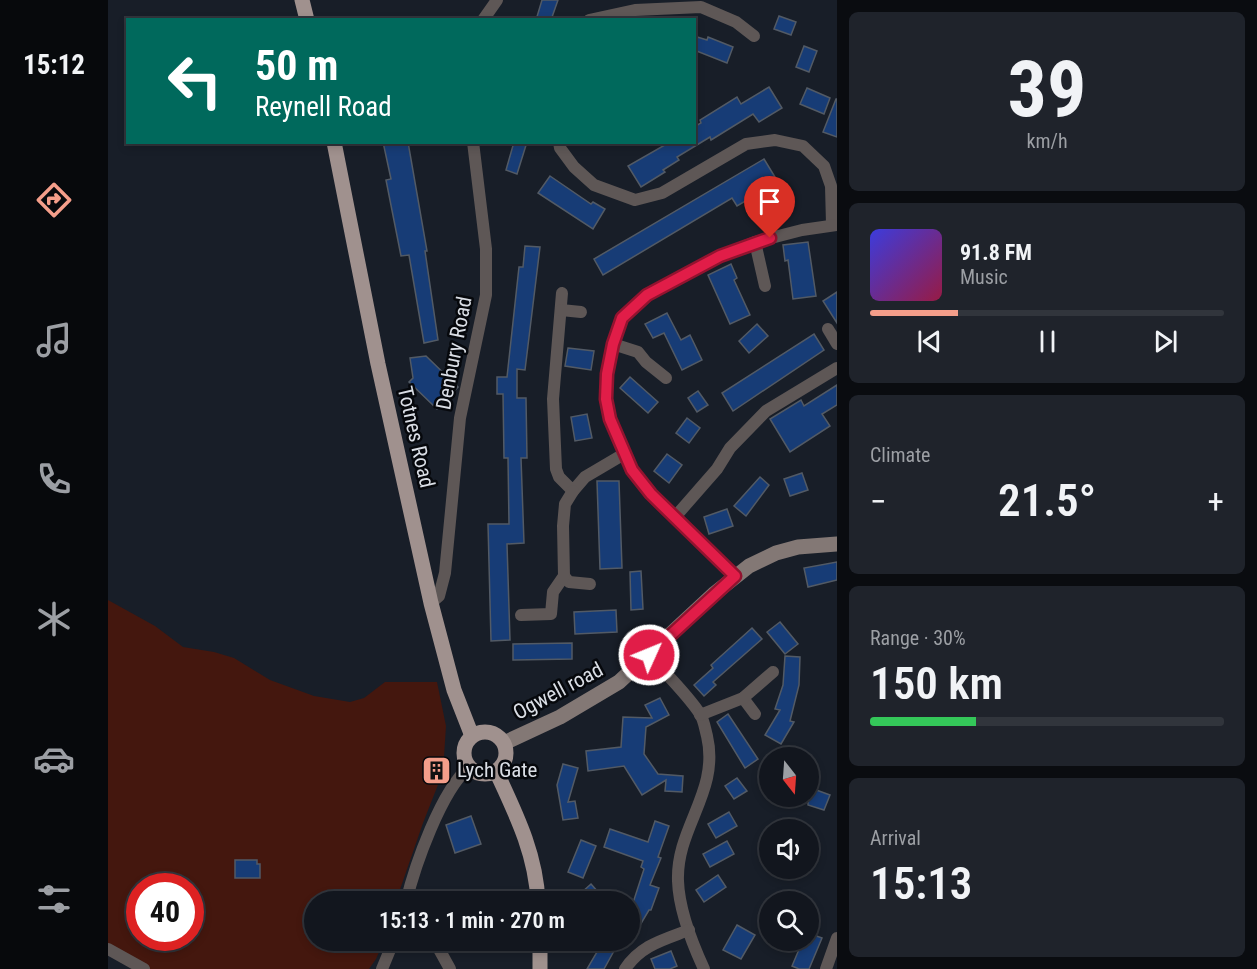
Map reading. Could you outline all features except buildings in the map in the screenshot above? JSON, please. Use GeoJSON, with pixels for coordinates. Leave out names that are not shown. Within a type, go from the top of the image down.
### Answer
{"type":"FeatureCollection","features":[{"type":"Feature","properties":{"kind":"main road"},"geometry":{"type":"LineString","coordinates":[[302,0],[306,18]]}},
{"type":"Feature","properties":{"kind":"main road","name":"Totnes Road"},"geometry":{"type":"LineString","coordinates":[[334,144],[378,364],[431,603],[454,690],[472,736]]}},
{"type":"Feature","properties":{"kind":"main road"},"geometry":{"type":"LineString","coordinates":[[489,732],[504,743],[506,757],[501,767],[496,771],[483,774],[469,767],[464,748],[472,736],[489,732]]}},
{"type":"Feature","properties":{"kind":"main road"},"geometry":{"type":"LineString","coordinates":[[496,771],[533,858],[537,891]]}},
{"type":"Feature","properties":{"kind":"main road"},"geometry":{"type":"LineString","coordinates":[[540,951],[540,969]]}},
{"type":"Feature","properties":{"kind":"street"},"geometry":{"type":"LineString","coordinates":[[484,18],[497,0]]}},
{"type":"Feature","properties":{"kind":"street"},"geometry":{"type":"LineString","coordinates":[[598,18],[635,10],[701,7],[736,22],[754,36]]}},
{"type":"Feature","properties":{"kind":"street"},"geometry":{"type":"LineString","coordinates":[[559,144],[574,167],[594,185],[635,200],[662,193],[746,144],[775,140],[803,146],[824,166],[831,186],[834,225],[755,242],[720,256],[647,295],[622,318],[613,344],[607,374],[606,399],[610,419],[632,470],[651,494],[735,576]]}},
{"type":"Feature","properties":{"kind":"street","name":"Denbury Road"},"geometry":{"type":"LineString","coordinates":[[431,603],[439,596],[445,573],[460,418],[486,295],[486,249],[473,144]]}},
{"type":"Feature","properties":{"kind":"street"},"geometry":{"type":"LineString","coordinates":[[755,242],[765,286]]}},
{"type":"Feature","properties":{"kind":"street"},"geometry":{"type":"LineString","coordinates":[[562,293],[553,399],[556,469],[559,477],[573,491]]}},
{"type":"Feature","properties":{"kind":"street"},"geometry":{"type":"LineString","coordinates":[[561,310],[582,312]]}},
{"type":"Feature","properties":{"kind":"street"},"geometry":{"type":"LineString","coordinates":[[828,329],[837,344]]}},
{"type":"Feature","properties":{"kind":"street"},"geometry":{"type":"LineString","coordinates":[[613,344],[638,352],[646,362],[666,378]]}},
{"type":"Feature","properties":{"kind":"street"},"geometry":{"type":"LineString","coordinates":[[675,517],[717,469],[730,448],[766,411],[837,368]]}},
{"type":"Feature","properties":{"kind":"street"},"geometry":{"type":"LineString","coordinates":[[590,584],[568,582],[564,576],[562,526],[565,504],[585,477],[624,454]]}},
{"type":"Feature","properties":{"kind":"street","name":"Ogwell road"},"geometry":{"type":"LineString","coordinates":[[504,743],[560,717],[619,682],[735,576],[776,553],[837,544]]}},
{"type":"Feature","properties":{"kind":"street"},"geometry":{"type":"LineString","coordinates":[[521,615],[551,614],[553,591],[564,576]]}},
{"type":"Feature","properties":{"kind":"street"},"geometry":{"type":"LineString","coordinates":[[649,655],[700,715],[710,750],[710,764],[704,793],[685,834],[678,881],[689,930],[704,969]]}},
{"type":"Feature","properties":{"kind":"street"},"geometry":{"type":"LineString","coordinates":[[700,715],[743,698],[773,672]]}},
{"type":"Feature","properties":{"kind":"street"},"geometry":{"type":"LineString","coordinates":[[743,698],[755,714]]}},
{"type":"Feature","properties":{"kind":"street"},"geometry":{"type":"LineString","coordinates":[[411,891],[427,839],[444,802],[459,775],[469,767]]}},
{"type":"Feature","properties":{"kind":"street"},"geometry":{"type":"LineString","coordinates":[[625,969],[634,955],[642,950],[689,930]]}},
{"type":"Feature","properties":{"kind":"street"},"geometry":{"type":"LineString","coordinates":[[826,969],[837,938]]}},
{"type":"Feature","properties":{"kind":"street"},"geometry":{"type":"LineString","coordinates":[[108,949],[144,969]]}},
{"type":"Feature","properties":{"kind":"street"},"geometry":{"type":"LineString","coordinates":[[382,969],[389,951]]}},
{"type":"Feature","properties":{"kind":"street"},"geometry":{"type":"LineString","coordinates":[[440,951],[450,969]]}},
{"type":"Feature","properties":{"kind":"shaded area"},"geometry":{"type":"Polygon","coordinates":[[[108,600],[155,626],[183,647],[234,658],[270,680],[314,696],[350,702],[364,698],[385,682],[437,682],[446,726],[443,772],[399,891],[304,891],[304,951],[380,951],[369,969],[150,969],[108,947],[108,600]]]}},
{"type":"Feature","properties":{"kind":"place","name":"Lych Gate"},"geometry":{"type":"Point","coordinates":[436,770]}},
{"type":"Feature","properties":{"kind":"route"},"geometry":{"type":"LineString","coordinates":[[649,655],[735,576],[651,494],[632,470],[610,419],[606,399],[607,374],[613,344],[622,318],[647,295],[720,256],[770,238]]}}]}
